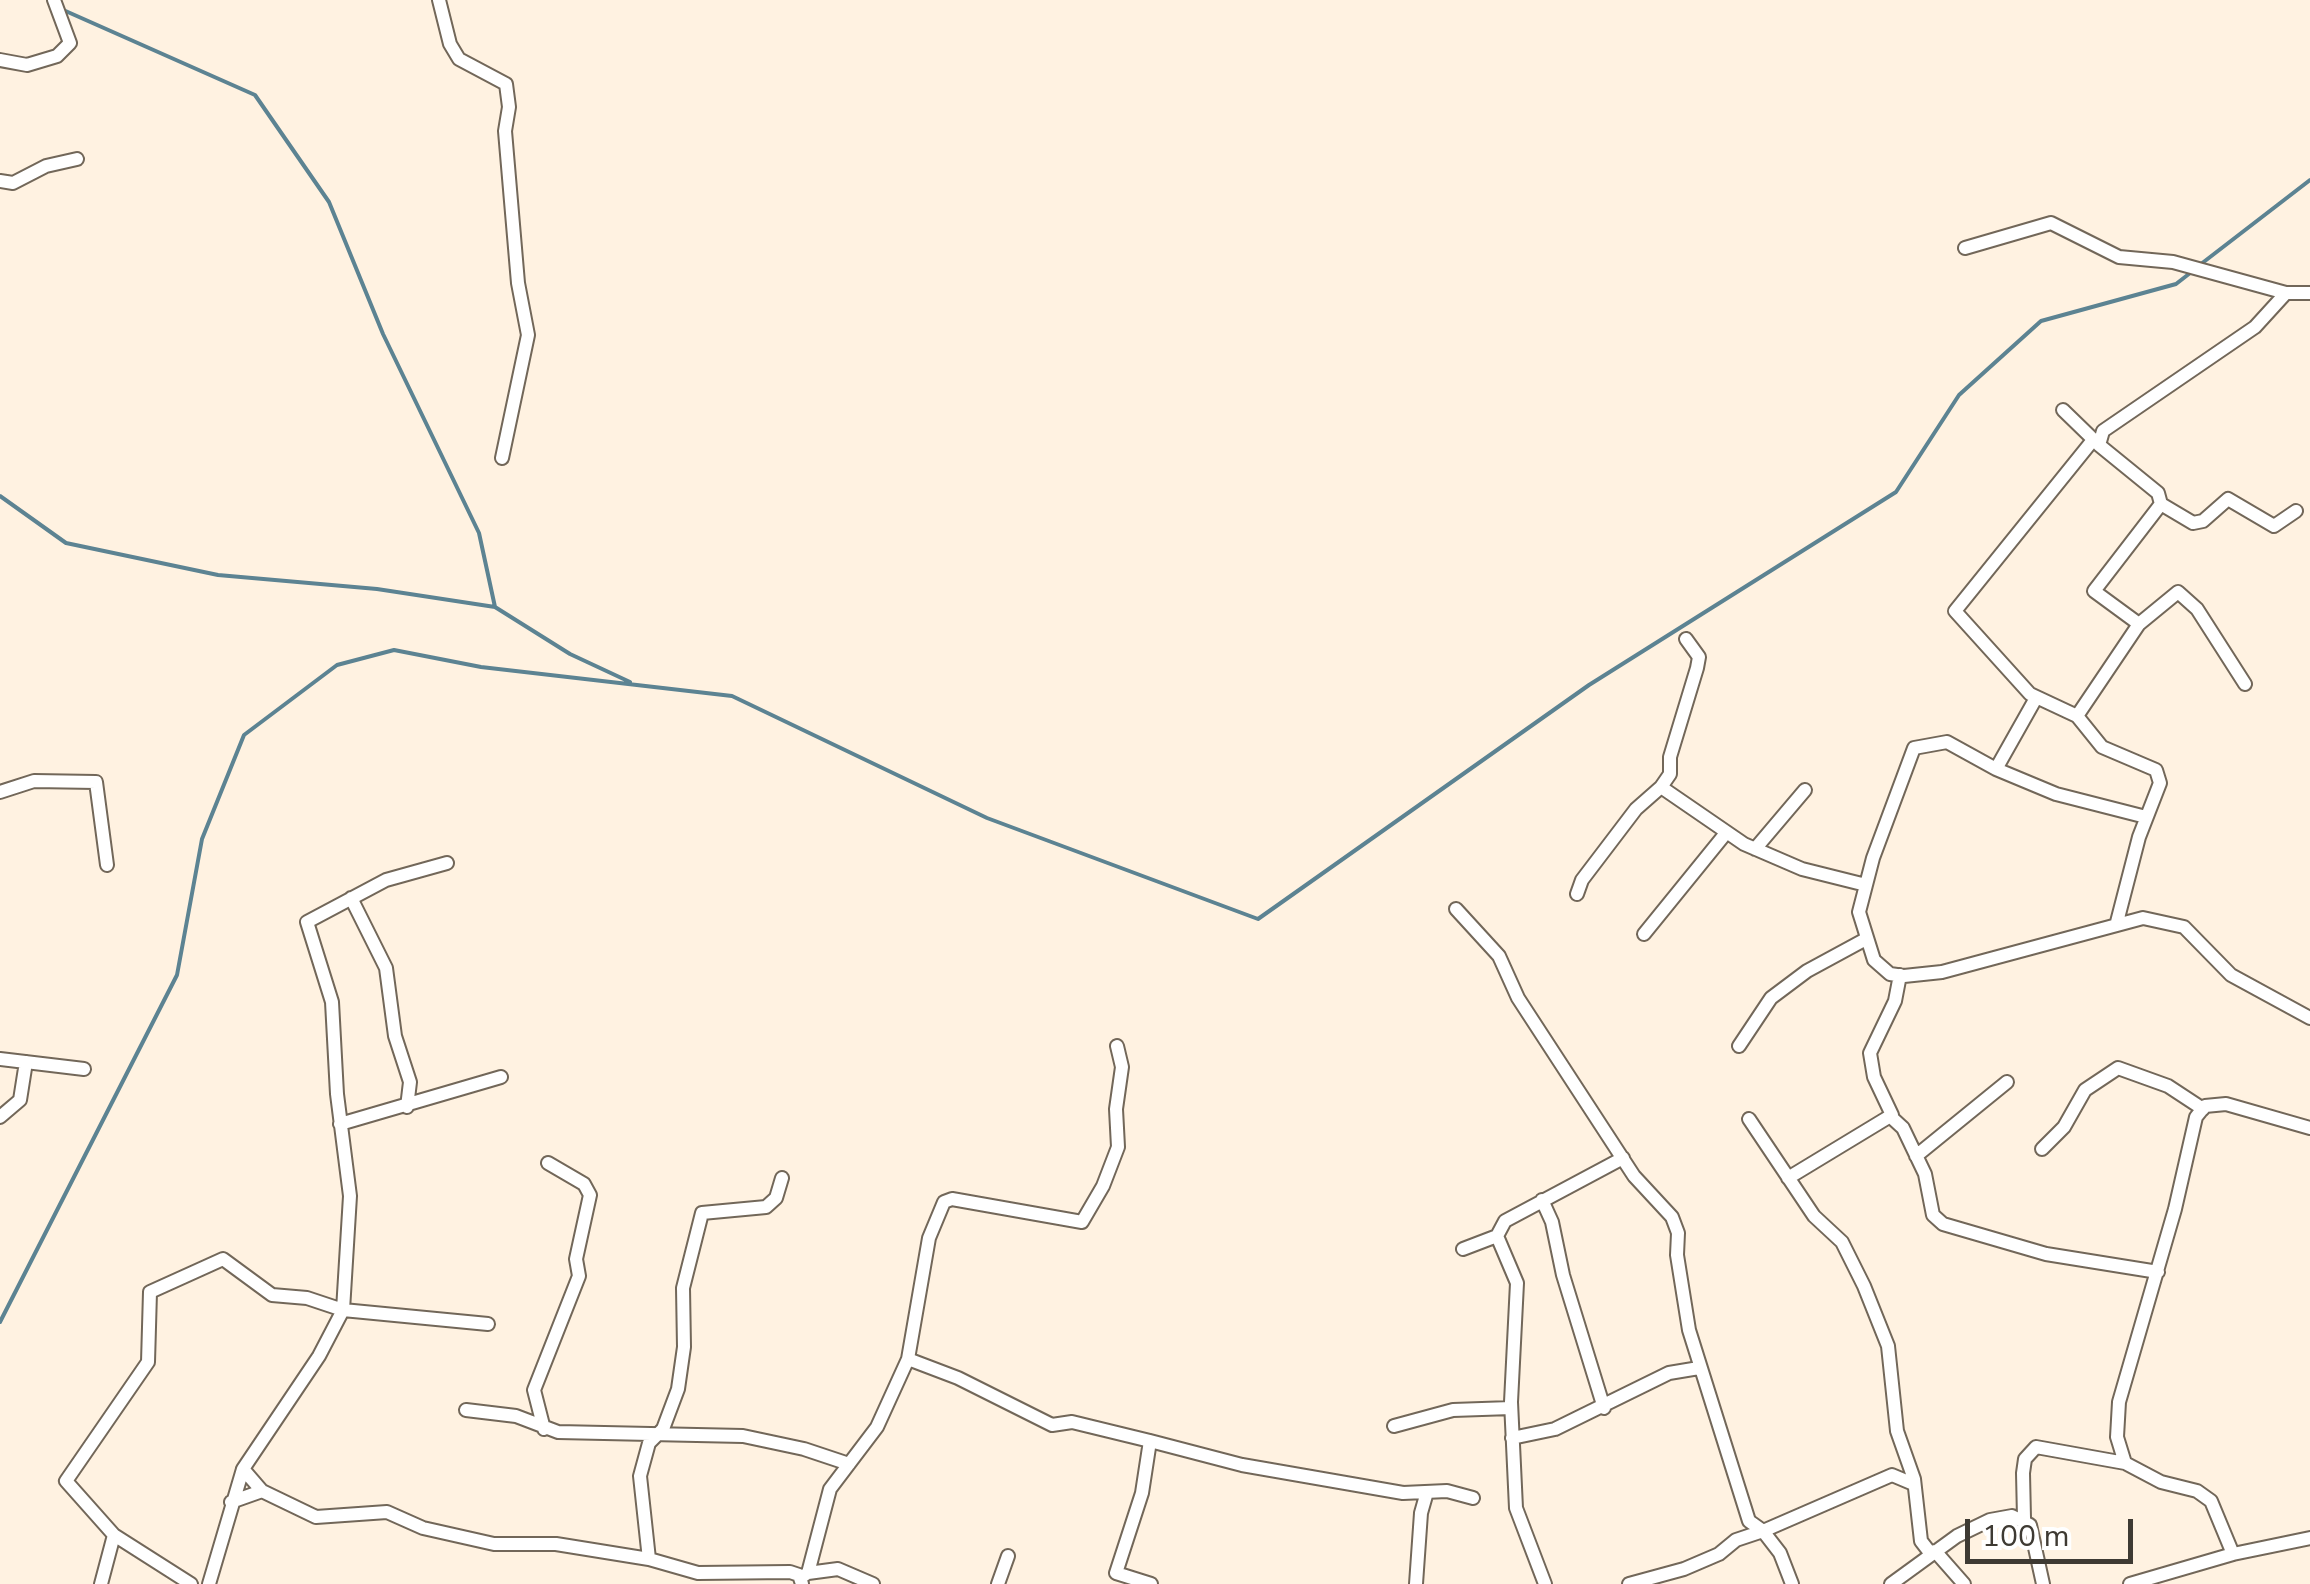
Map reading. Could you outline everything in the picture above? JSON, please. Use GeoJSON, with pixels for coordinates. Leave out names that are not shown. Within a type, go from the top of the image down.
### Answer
{"type":"FeatureCollection","features":[{"type":"Feature","properties":{"kind":"street"},"geometry":{"type":"LineString","coordinates":[[0,60],[27,65],[57,56],[70,43],[54,0]]}},
{"type":"Feature","properties":{"kind":"street"},"geometry":{"type":"LineString","coordinates":[[440,0],[450,44],[459,59],[506,84],[509,108],[505,130],[518,283],[528,335],[502,458]]}},
{"type":"Feature","properties":{"kind":"street"},"geometry":{"type":"LineString","coordinates":[[0,181],[13,183],[46,166],[78,159]]}},
{"type":"Feature","properties":{"kind":"street"},"geometry":{"type":"LineString","coordinates":[[1965,248],[2052,222],[2119,257],[2173,262],[2286,293],[2310,292]]}},
{"type":"Feature","properties":{"kind":"street"},"geometry":{"type":"LineString","coordinates":[[2117,922],[2146,817],[2160,783],[2156,770],[2102,747],[2077,716],[2036,698],[1955,611],[2103,431],[2254,327],[2286,293]]}},
{"type":"Feature","properties":{"kind":"street"},"geometry":{"type":"LineString","coordinates":[[2063,410],[2158,492],[2160,504],[2094,592],[2139,624]]}},
{"type":"Feature","properties":{"kind":"street"},"geometry":{"type":"LineString","coordinates":[[2160,504],[2194,523],[2203,521],[2228,499],[2274,526],[2296,511]]}},
{"type":"Feature","properties":{"kind":"street"},"geometry":{"type":"LineString","coordinates":[[2077,716],[2139,624],[2178,592],[2197,608],[2245,684]]}},
{"type":"Feature","properties":{"kind":"street"},"geometry":{"type":"LineString","coordinates":[[1577,894],[1582,880],[1636,809],[1670,774],[1674,744],[1699,657],[1686,638]]}},
{"type":"Feature","properties":{"kind":"street"},"geometry":{"type":"LineString","coordinates":[[1996,769],[2036,698]]}},
{"type":"Feature","properties":{"kind":"street"},"geometry":{"type":"LineString","coordinates":[[2146,817],[2056,794],[1996,769],[1947,742],[1914,748],[1866,884],[1859,912],[1866,939],[1880,966],[1900,975],[1942,972],[2117,922],[2143,918],[2176,923],[2232,975],[2310,1018]]}},
{"type":"Feature","properties":{"kind":"street"},"geometry":{"type":"LineString","coordinates":[[0,792],[34,781],[96,782],[107,865]]}},
{"type":"Feature","properties":{"kind":"street"},"geometry":{"type":"LineString","coordinates":[[1661,787],[1755,849],[1802,870],[1866,884]]}},
{"type":"Feature","properties":{"kind":"street"},"geometry":{"type":"LineString","coordinates":[[1755,849],[1806,790]]}},
{"type":"Feature","properties":{"kind":"street"},"geometry":{"type":"LineString","coordinates":[[1644,934],[1726,833]]}},
{"type":"Feature","properties":{"kind":"street"},"geometry":{"type":"LineString","coordinates":[[208,1584],[243,1469],[279,1409],[319,1356],[343,1310],[350,1196],[340,1124],[332,1002],[308,922],[386,880],[447,863]]}},
{"type":"Feature","properties":{"kind":"street"},"geometry":{"type":"LineString","coordinates":[[351,898],[386,968],[394,1036],[410,1082],[407,1108]]}},
{"type":"Feature","properties":{"kind":"street"},"geometry":{"type":"LineString","coordinates":[[1456,909],[1499,956],[1518,998],[1623,1158],[1672,1217],[1678,1233],[1681,1284],[1699,1368],[1734,1463],[1737,1495],[1749,1521],[1763,1531],[1780,1553],[1792,1584]]}},
{"type":"Feature","properties":{"kind":"street"},"geometry":{"type":"LineString","coordinates":[[1739,1046],[1771,998],[1807,971],[1866,939]]}},
{"type":"Feature","properties":{"kind":"street"},"geometry":{"type":"LineString","coordinates":[[1900,975],[1895,1001],[1870,1053],[1891,1117],[1903,1128],[1916,1156],[1934,1215],[1943,1224],[2046,1254],[2158,1272]]}},
{"type":"Feature","properties":{"kind":"street"},"geometry":{"type":"LineString","coordinates":[[803,1578],[830,1488],[877,1427],[908,1360],[929,1238],[944,1202],[952,1199],[1082,1222],[1103,1186],[1118,1146],[1116,1109],[1122,1067],[1117,1046]]}},
{"type":"Feature","properties":{"kind":"street"},"geometry":{"type":"LineString","coordinates":[[0,1060],[84,1070]]}},
{"type":"Feature","properties":{"kind":"street"},"geometry":{"type":"LineString","coordinates":[[0,1118],[20,1100],[26,1062]]}},
{"type":"Feature","properties":{"kind":"street"},"geometry":{"type":"LineString","coordinates":[[2042,1149],[2064,1127],[2085,1090],[2118,1068],[2168,1086],[2203,1109],[2240,1106],[2310,1128]]}},
{"type":"Feature","properties":{"kind":"street"},"geometry":{"type":"LineString","coordinates":[[340,1124],[407,1108],[501,1077]]}},
{"type":"Feature","properties":{"kind":"street"},"geometry":{"type":"LineString","coordinates":[[1916,1156],[2007,1082]]}},
{"type":"Feature","properties":{"kind":"street"},"geometry":{"type":"LineString","coordinates":[[2125,1462],[2116,1437],[2119,1402],[2158,1272],[2196,1117],[2203,1109]]}},
{"type":"Feature","properties":{"kind":"street"},"geometry":{"type":"LineString","coordinates":[[1788,1178],[1816,1157],[1891,1117]]}},
{"type":"Feature","properties":{"kind":"street"},"geometry":{"type":"LineString","coordinates":[[1749,1118],[1814,1216],[1842,1242],[1864,1286],[1888,1346],[1897,1432],[1914,1478],[1920,1541],[1964,1584]]}},
{"type":"Feature","properties":{"kind":"street"},"geometry":{"type":"LineString","coordinates":[[1463,1249],[1497,1236],[1505,1220],[1623,1158]]}},
{"type":"Feature","properties":{"kind":"street"},"geometry":{"type":"LineString","coordinates":[[544,1429],[534,1390],[579,1276],[576,1259],[590,1195],[584,1184],[548,1163]]}},
{"type":"Feature","properties":{"kind":"street"},"geometry":{"type":"LineString","coordinates":[[649,1559],[640,1476],[678,1389],[684,1347],[683,1288],[702,1213],[766,1207],[776,1198],[782,1178]]}},
{"type":"Feature","properties":{"kind":"street"},"geometry":{"type":"LineString","coordinates":[[1542,1200],[1552,1222],[1562,1274],[1604,1408]]}},
{"type":"Feature","properties":{"kind":"street"},"geometry":{"type":"LineString","coordinates":[[1497,1236],[1517,1283],[1511,1408],[1516,1508],[1545,1584]]}},
{"type":"Feature","properties":{"kind":"street"},"geometry":{"type":"LineString","coordinates":[[190,1584],[114,1535],[66,1481],[148,1362],[150,1292],[223,1260],[272,1295],[307,1298],[343,1310],[488,1324]]}},
{"type":"Feature","properties":{"kind":"street"},"geometry":{"type":"LineString","coordinates":[[908,1360],[958,1378],[1052,1424],[1072,1422],[1242,1465],[1403,1492],[1473,1498]]}},
{"type":"Feature","properties":{"kind":"street"},"geometry":{"type":"LineString","coordinates":[[1512,1438],[1555,1429],[1604,1408],[1624,1392],[1670,1373],[1699,1368]]}},
{"type":"Feature","properties":{"kind":"street"},"geometry":{"type":"LineString","coordinates":[[1394,1426],[1453,1410],[1511,1408]]}},
{"type":"Feature","properties":{"kind":"street"},"geometry":{"type":"LineString","coordinates":[[466,1410],[516,1416],[544,1429],[743,1436],[804,1448],[848,1464]]}},
{"type":"Feature","properties":{"kind":"street"},"geometry":{"type":"LineString","coordinates":[[1150,1441],[1142,1493],[1112,1579],[1151,1584]]}},
{"type":"Feature","properties":{"kind":"street"},"geometry":{"type":"LineString","coordinates":[[2042,1584],[2030,1525],[2024,1518],[2022,1473],[2025,1458],[2036,1447],[2125,1462],[2161,1482],[2198,1491],[2211,1501],[2233,1554]]}},
{"type":"Feature","properties":{"kind":"street"},"geometry":{"type":"LineString","coordinates":[[243,1469],[262,1491],[316,1517],[387,1512],[423,1528],[494,1544],[556,1544],[649,1559],[698,1572],[790,1572],[803,1578],[838,1569],[873,1584]]}},
{"type":"Feature","properties":{"kind":"street"},"geometry":{"type":"LineString","coordinates":[[1630,1584],[1684,1569],[1719,1554],[1736,1540],[1885,1477],[1892,1475],[1911,1483],[1914,1478]]}},
{"type":"Feature","properties":{"kind":"street"},"geometry":{"type":"LineString","coordinates":[[231,1502],[262,1491]]}},
{"type":"Feature","properties":{"kind":"street"},"geometry":{"type":"LineString","coordinates":[[1416,1584],[1420,1513],[1428,1492]]}},
{"type":"Feature","properties":{"kind":"street"},"geometry":{"type":"LineString","coordinates":[[1890,1584],[1990,1520],[2024,1518]]}},
{"type":"Feature","properties":{"kind":"street"},"geometry":{"type":"LineString","coordinates":[[101,1584],[114,1535]]}},
{"type":"Feature","properties":{"kind":"street"},"geometry":{"type":"LineString","coordinates":[[2130,1584],[2233,1554],[2310,1538]]}},
{"type":"Feature","properties":{"kind":"street"},"geometry":{"type":"LineString","coordinates":[[998,1584],[1008,1556]]}},
{"type":"Feature","properties":{"kind":"waterway"},"geometry":{"type":"LineString","coordinates":[[61,9],[255,95],[329,202],[383,334],[479,533],[495,607]]}},
{"type":"Feature","properties":{"kind":"waterway"},"geometry":{"type":"LineString","coordinates":[[2201,264],[2310,180]]}},
{"type":"Feature","properties":{"kind":"waterway"},"geometry":{"type":"LineString","coordinates":[[0,1322],[177,975],[202,839],[244,735],[337,665],[394,650],[481,667],[732,696],[987,818],[1258,919],[1589,685],[1896,492],[1959,395],[2041,321],[2176,284],[2194,270]]}},
{"type":"Feature","properties":{"kind":"waterway"},"geometry":{"type":"LineString","coordinates":[[0,496],[66,543],[218,575],[377,589],[495,607],[570,654],[630,682]]}}]}
